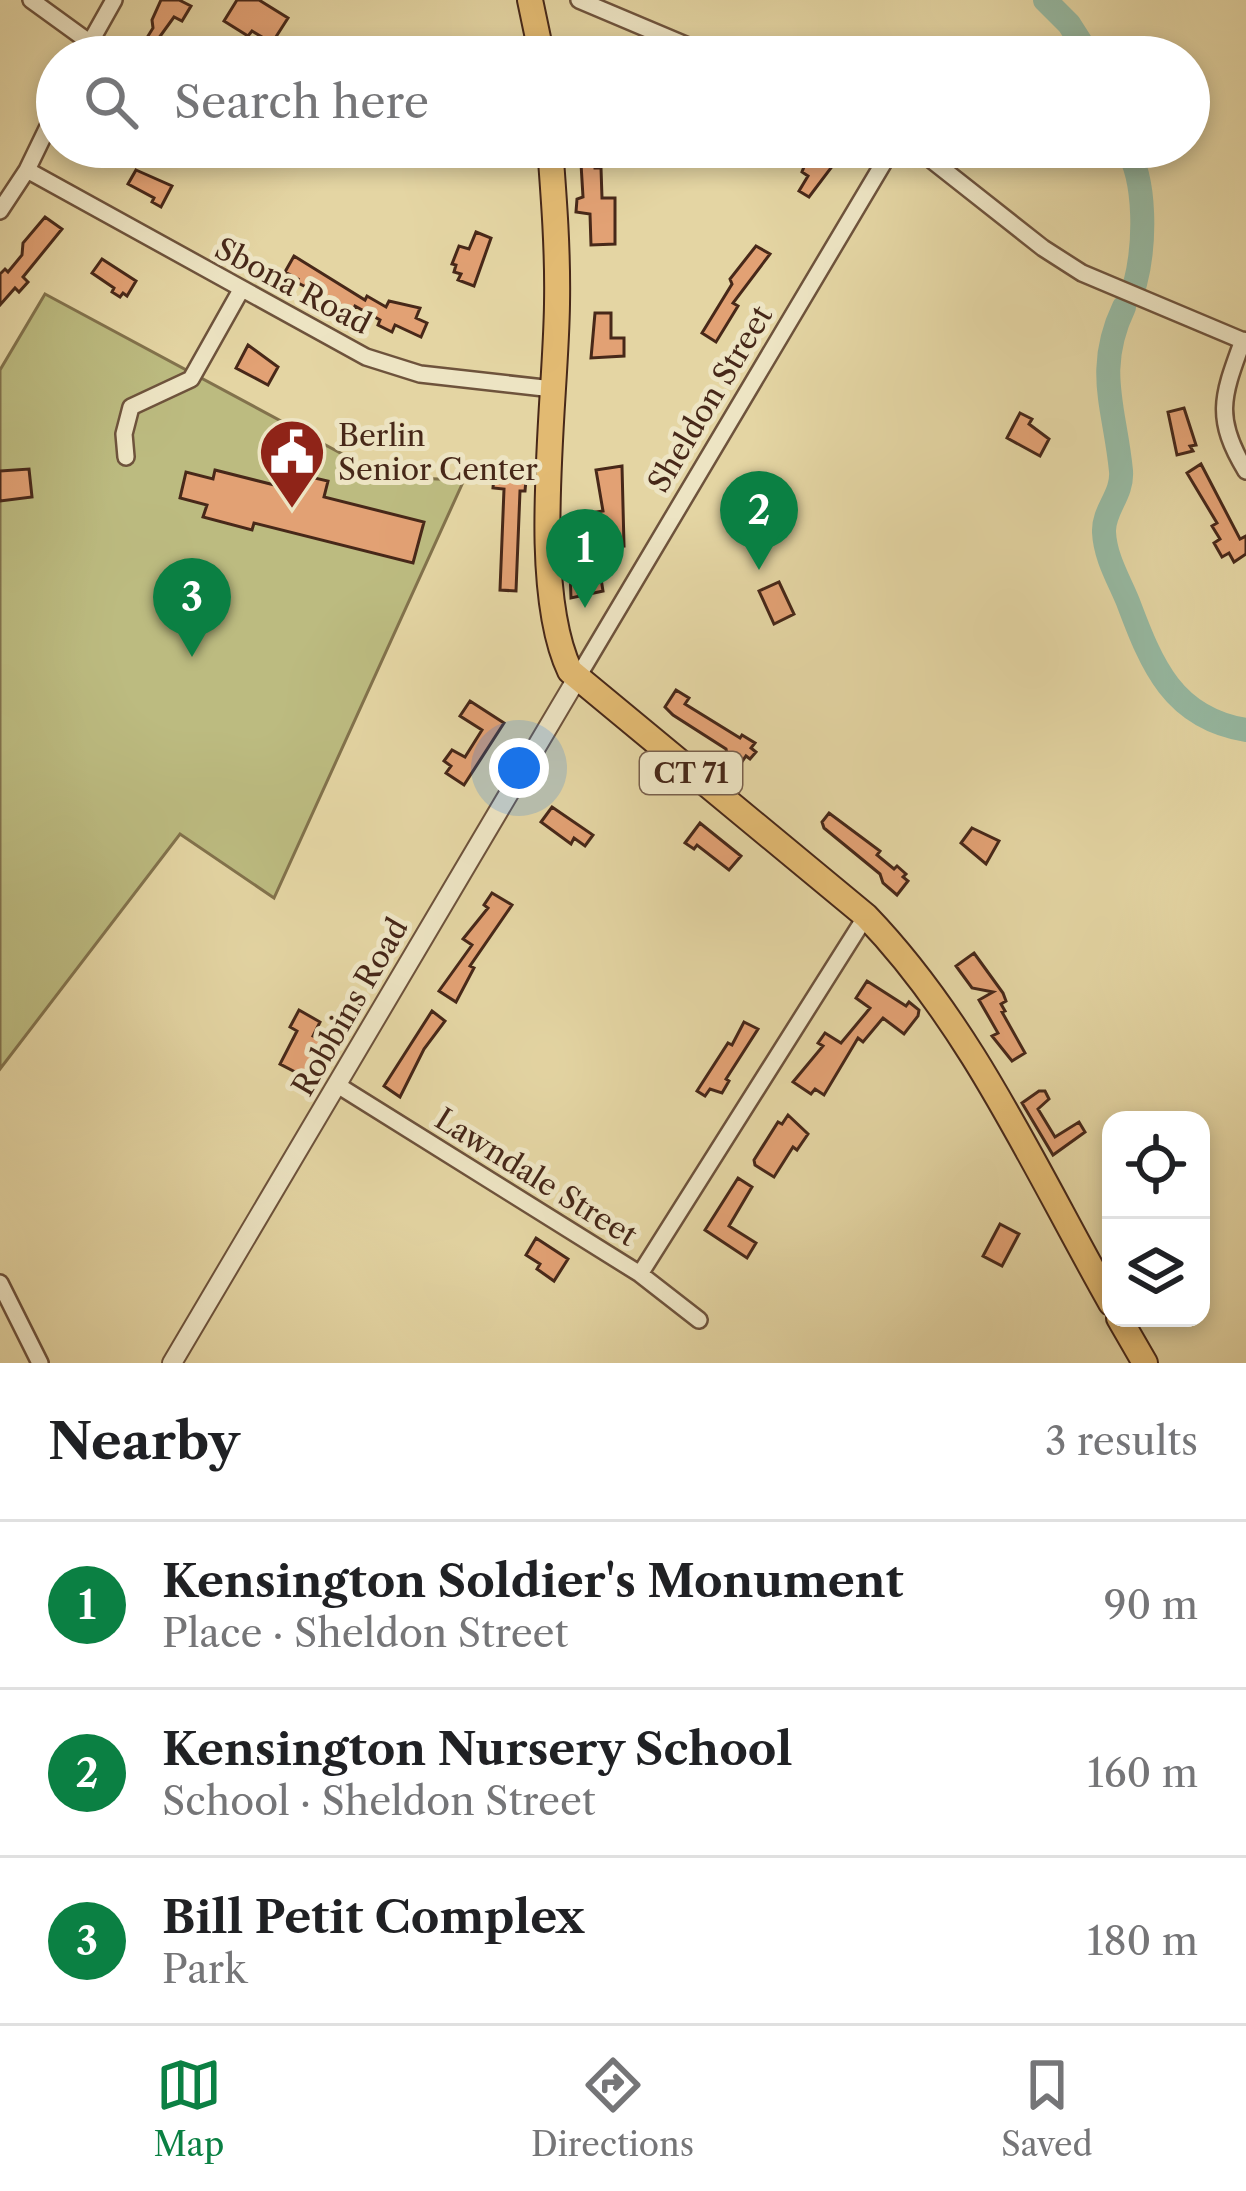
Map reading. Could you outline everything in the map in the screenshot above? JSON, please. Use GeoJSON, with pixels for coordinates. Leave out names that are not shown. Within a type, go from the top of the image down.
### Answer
{"type":"FeatureCollection","features":[{"type":"Feature","properties":{"kind":"main road"},"geometry":{"type":"LineString","coordinates":[[530,0],[538,36]]}},
{"type":"Feature","properties":{"kind":"main road"},"geometry":{"type":"LineString","coordinates":[[551,168],[557,302],[550,580],[560,648],[576,680]]}},
{"type":"Feature","properties":{"kind":"main road","name":"CT 71"},"geometry":{"type":"LineString","coordinates":[[576,680],[866,916],[908,959],[944,1008],[1102,1287]]}},
{"type":"Feature","properties":{"kind":"main road"},"geometry":{"type":"LineString","coordinates":[[1124,1327],[1145,1363]]}},
{"type":"Feature","properties":{"kind":"street"},"geometry":{"type":"LineString","coordinates":[[31,0],[70,36]]}},
{"type":"Feature","properties":{"kind":"street"},"geometry":{"type":"LineString","coordinates":[[93,36],[114,0]]}},
{"type":"Feature","properties":{"kind":"street"},"geometry":{"type":"LineString","coordinates":[[579,0],[664,36]]}},
{"type":"Feature","properties":{"kind":"street"},"geometry":{"type":"LineString","coordinates":[[0,211],[36,151]]}},
{"type":"Feature","properties":{"kind":"street","name":"Sheldon Street"},"geometry":{"type":"LineString","coordinates":[[576,680],[881,168]]}},
{"type":"Feature","properties":{"kind":"street"},"geometry":{"type":"LineString","coordinates":[[942,168],[1082,273],[1244,341],[1222,400],[1235,454],[1246,471]]}},
{"type":"Feature","properties":{"kind":"street","name":"Sbona Road"},"geometry":{"type":"LineString","coordinates":[[27,170],[241,290],[384,362],[420,374],[554,389]]}},
{"type":"Feature","properties":{"kind":"street"},"geometry":{"type":"LineString","coordinates":[[126,457],[124,434],[131,406],[191,379],[241,290]]}},
{"type":"Feature","properties":{"kind":"street","name":"Robbins Road"},"geometry":{"type":"LineString","coordinates":[[172,1363],[576,680]]}},
{"type":"Feature","properties":{"kind":"street"},"geometry":{"type":"LineString","coordinates":[[640,1274],[866,916]]}},
{"type":"Feature","properties":{"kind":"street","name":"Lawndale Street"},"geometry":{"type":"LineString","coordinates":[[339,1085],[640,1274],[699,1320]]}},
{"type":"Feature","properties":{"kind":"street"},"geometry":{"type":"LineString","coordinates":[[0,1283],[40,1363]]}},
{"type":"Feature","properties":{"kind":"shaded area"},"geometry":{"type":"Polygon","coordinates":[[[45,294],[385,477],[464,480],[274,898],[180,834],[0,1069],[0,370],[45,294]]]}},
{"type":"Feature","properties":{"kind":"building"},"geometry":{"type":"Polygon","coordinates":[[[161,0],[191,6],[182,21],[174,17],[160,36],[148,36],[161,0]]]}},
{"type":"Feature","properties":{"kind":"building"},"geometry":{"type":"Polygon","coordinates":[[[237,0],[259,0],[288,18],[276,36],[252,31],[248,36],[224,21],[237,0]]]}},
{"type":"Feature","properties":{"kind":"building"},"geometry":{"type":"Polygon","coordinates":[[[581,168],[601,168],[602,198],[615,198],[615,244],[591,245],[590,214],[576,212],[577,199],[583,197],[581,168]]]}},
{"type":"Feature","properties":{"kind":"building"},"geometry":{"type":"Polygon","coordinates":[[[804,168],[831,168],[809,197],[799,191],[808,176],[804,168]]]}},
{"type":"Feature","properties":{"kind":"building"},"geometry":{"type":"Polygon","coordinates":[[[136,170],[172,186],[161,207],[128,184],[136,170]]]}},
{"type":"Feature","properties":{"kind":"building"},"geometry":{"type":"Polygon","coordinates":[[[45,217],[62,229],[23,277],[28,282],[19,292],[15,288],[0,305],[0,274],[5,269],[8,272],[22,255],[23,243],[45,217]]]}},
{"type":"Feature","properties":{"kind":"building"},"geometry":{"type":"Polygon","coordinates":[[[476,232],[491,238],[474,286],[458,280],[461,274],[454,272],[456,265],[452,264],[459,246],[469,249],[476,232]]]}},
{"type":"Feature","properties":{"kind":"building"},"geometry":{"type":"Polygon","coordinates":[[[756,246],[770,254],[733,303],[738,306],[716,342],[702,333],[732,284],[730,279],[756,246]]]}},
{"type":"Feature","properties":{"kind":"building"},"geometry":{"type":"Polygon","coordinates":[[[294,256],[365,300],[367,296],[386,307],[389,301],[420,308],[416,318],[427,323],[421,337],[395,325],[392,332],[355,306],[352,312],[296,282],[285,272],[294,256]]]}},
{"type":"Feature","properties":{"kind":"building"},"geometry":{"type":"Polygon","coordinates":[[[102,259],[136,281],[127,296],[112,292],[114,288],[92,273],[102,259]]]}},
{"type":"Feature","properties":{"kind":"building"},"geometry":{"type":"Polygon","coordinates":[[[595,313],[611,313],[611,338],[624,338],[624,356],[591,358],[595,313]]]}},
{"type":"Feature","properties":{"kind":"building"},"geometry":{"type":"Polygon","coordinates":[[[248,345],[278,367],[268,385],[236,368],[248,345]]]}},
{"type":"Feature","properties":{"kind":"building"},"geometry":{"type":"Polygon","coordinates":[[[1184,408],[1196,445],[1190,446],[1193,451],[1177,455],[1168,412],[1184,408]]]}},
{"type":"Feature","properties":{"kind":"building"},"geometry":{"type":"Polygon","coordinates":[[[1020,413],[1049,439],[1040,456],[1007,438],[1020,413]]]}},
{"type":"Feature","properties":{"kind":"building"},"geometry":{"type":"Polygon","coordinates":[[[1201,464],[1240,539],[1246,536],[1246,554],[1234,562],[1229,553],[1222,557],[1214,543],[1220,539],[1212,526],[1217,523],[1187,473],[1201,464]]]}},
{"type":"Feature","properties":{"kind":"building"},"geometry":{"type":"Polygon","coordinates":[[[495,465],[527,468],[525,491],[520,491],[516,591],[500,590],[504,489],[493,488],[495,465]]]}},
{"type":"Feature","properties":{"kind":"building"},"geometry":{"type":"Polygon","coordinates":[[[622,466],[624,546],[599,548],[596,512],[603,511],[596,470],[622,466]]]}},
{"type":"Feature","properties":{"kind":"building"},"geometry":{"type":"Polygon","coordinates":[[[29,469],[32,497],[0,501],[0,471],[29,469]]]}},
{"type":"Feature","properties":{"kind":"building","name":"Berlin Senior Center"},"geometry":{"type":"Polygon","coordinates":[[[215,470],[302,492],[306,476],[328,481],[324,497],[424,522],[413,563],[254,523],[252,530],[203,517],[207,505],[180,498],[186,472],[213,479],[215,470]]]}},
{"type":"Feature","properties":{"kind":"building"},"geometry":{"type":"Polygon","coordinates":[[[595,541],[603,591],[571,598],[569,544],[595,541]]]}},
{"type":"Feature","properties":{"kind":"building"},"geometry":{"type":"Polygon","coordinates":[[[779,582],[794,614],[774,624],[759,591],[779,582]]]}},
{"type":"Feature","properties":{"kind":"building"},"geometry":{"type":"Polygon","coordinates":[[[676,690],[689,698],[685,704],[755,743],[751,748],[756,752],[739,766],[728,758],[726,749],[665,707],[676,690]]]}},
{"type":"Feature","properties":{"kind":"building"},"geometry":{"type":"Polygon","coordinates":[[[470,701],[504,723],[464,785],[446,773],[451,766],[444,761],[452,750],[465,757],[482,730],[460,716],[470,701]]]}},
{"type":"Feature","properties":{"kind":"building"},"geometry":{"type":"Polygon","coordinates":[[[552,807],[593,835],[585,846],[574,838],[571,844],[541,822],[552,807]]]}},
{"type":"Feature","properties":{"kind":"building"},"geometry":{"type":"Polygon","coordinates":[[[829,813],[906,874],[903,877],[908,881],[897,895],[880,874],[824,828],[822,822],[829,813]]]}},
{"type":"Feature","properties":{"kind":"building"},"geometry":{"type":"Polygon","coordinates":[[[700,823],[741,856],[729,870],[697,845],[694,849],[685,843],[700,823]]]}},
{"type":"Feature","properties":{"kind":"building"},"geometry":{"type":"Polygon","coordinates":[[[972,828],[999,841],[986,864],[961,843],[972,828]]]}},
{"type":"Feature","properties":{"kind":"building"},"geometry":{"type":"Polygon","coordinates":[[[492,893],[512,905],[470,966],[474,968],[456,1002],[439,991],[472,945],[463,939],[488,908],[484,905],[492,893]]]}},
{"type":"Feature","properties":{"kind":"building"},"geometry":{"type":"Polygon","coordinates":[[[974,953],[1003,993],[1002,1012],[1025,1053],[1012,1061],[992,1036],[998,1033],[979,1000],[993,992],[972,988],[956,966],[974,953]]]}},
{"type":"Feature","properties":{"kind":"building"},"geometry":{"type":"Polygon","coordinates":[[[867,981],[906,1006],[909,1002],[919,1010],[918,1016],[904,1034],[883,1018],[863,1042],[858,1038],[824,1095],[815,1089],[811,1094],[793,1082],[823,1046],[818,1043],[825,1033],[841,1043],[870,1008],[856,998],[867,981]]]}},
{"type":"Feature","properties":{"kind":"building"},"geometry":{"type":"Polygon","coordinates":[[[299,1010],[320,1022],[313,1036],[322,1040],[303,1076],[280,1064],[297,1031],[290,1027],[299,1010]]]}},
{"type":"Feature","properties":{"kind":"building"},"geometry":{"type":"Polygon","coordinates":[[[432,1011],[445,1021],[424,1049],[400,1097],[384,1086],[432,1011]]]}},
{"type":"Feature","properties":{"kind":"building"},"geometry":{"type":"Polygon","coordinates":[[[744,1022],[758,1029],[722,1093],[710,1089],[705,1096],[697,1091],[744,1022]]]}},
{"type":"Feature","properties":{"kind":"building"},"geometry":{"type":"Polygon","coordinates":[[[1045,1091],[1049,1099],[1038,1109],[1055,1137],[1079,1122],[1085,1132],[1053,1155],[1022,1103],[1045,1091]]]}},
{"type":"Feature","properties":{"kind":"building"},"geometry":{"type":"Polygon","coordinates":[[[788,1115],[808,1134],[797,1150],[793,1147],[774,1177],[754,1160],[778,1122],[782,1124],[788,1115]]]}},
{"type":"Feature","properties":{"kind":"building"},"geometry":{"type":"Polygon","coordinates":[[[738,1178],[752,1187],[729,1226],[756,1243],[747,1258],[705,1230],[738,1178]]]}},
{"type":"Feature","properties":{"kind":"building"},"geometry":{"type":"Polygon","coordinates":[[[1000,1224],[1019,1234],[1002,1266],[983,1256],[1000,1224]]]}},
{"type":"Feature","properties":{"kind":"building"},"geometry":{"type":"Polygon","coordinates":[[[536,1238],[568,1259],[554,1281],[526,1255],[536,1238]]]}},
{"type":"Feature","properties":{"kind":"waterway"},"geometry":{"type":"LineString","coordinates":[[1045,0],[1077,36]]}},
{"type":"Feature","properties":{"kind":"waterway"},"geometry":{"type":"LineString","coordinates":[[1135,168],[1142,214],[1135,284]]}},
{"type":"Feature","properties":{"kind":"waterway"},"geometry":{"type":"LineString","coordinates":[[1124,307],[1108,370],[1121,471],[1105,524],[1107,550],[1146,647],[1169,685],[1200,714],[1246,730]]}},
{"type":"Feature","properties":{"kind":"place","name":"Berlin Senior Center"},"geometry":{"type":"Point","coordinates":[292,511]}},
{"type":"Feature","properties":{"kind":"place","name":"Kensington Nursery School"},"geometry":{"type":"Point","coordinates":[759,570]}},
{"type":"Feature","properties":{"kind":"place","name":"Kensington Soldier's Monument"},"geometry":{"type":"Point","coordinates":[585,608]}},
{"type":"Feature","properties":{"kind":"place","name":"Bill Petit Complex"},"geometry":{"type":"Point","coordinates":[192,657]}}]}
